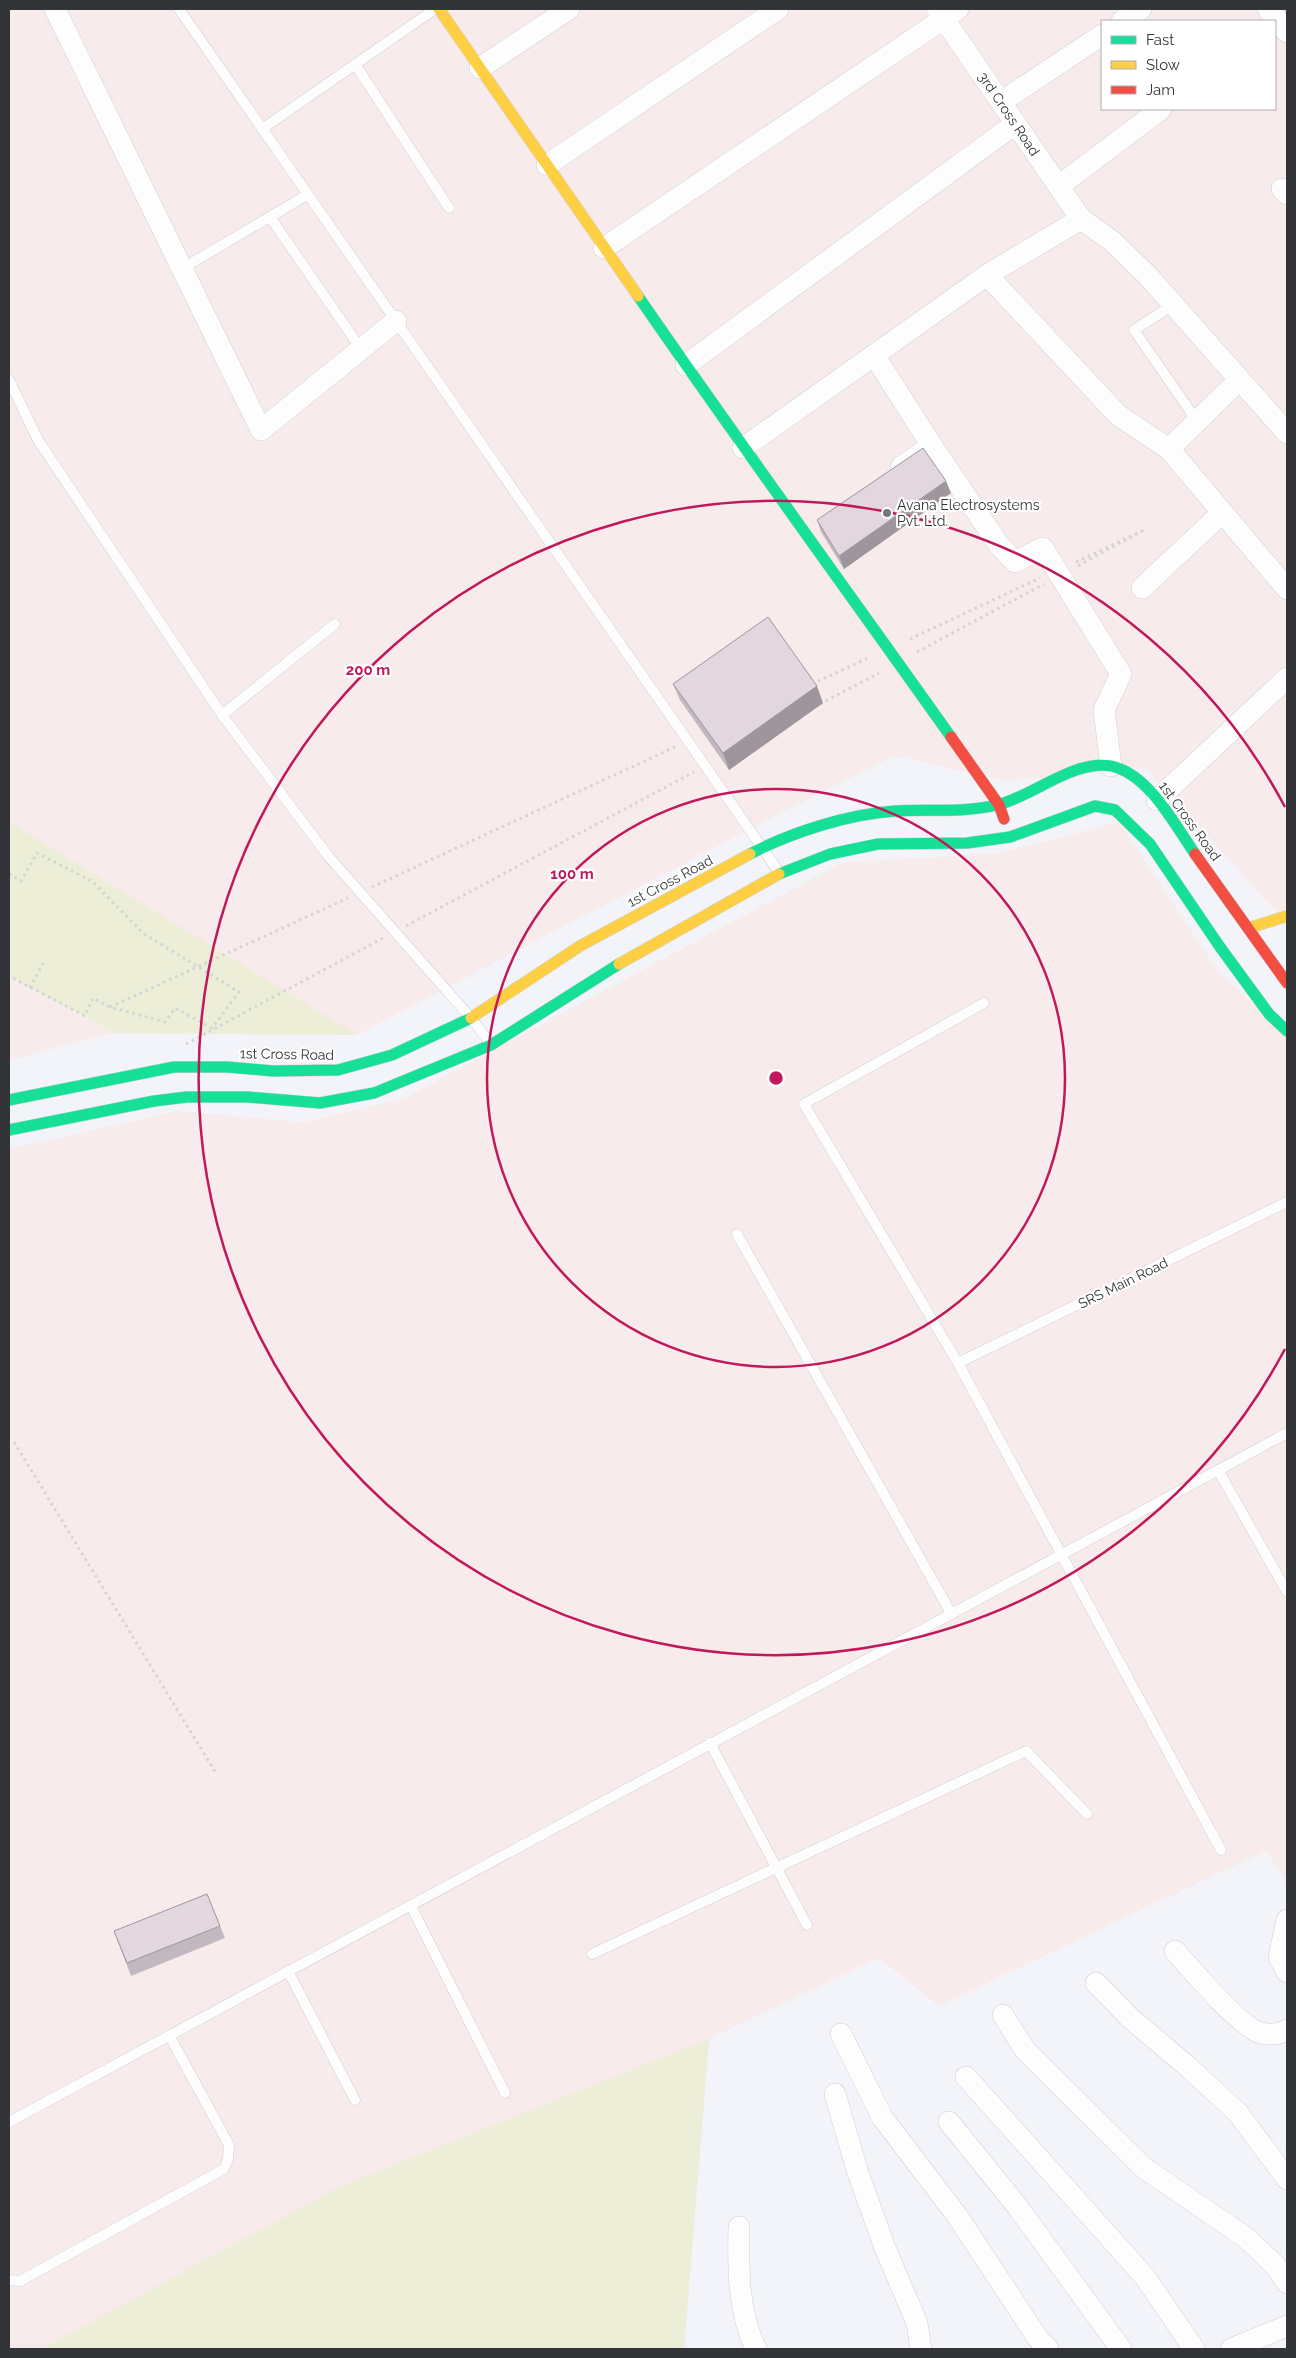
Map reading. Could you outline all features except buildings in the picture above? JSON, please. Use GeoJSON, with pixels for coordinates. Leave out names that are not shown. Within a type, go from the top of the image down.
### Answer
{"type":"FeatureCollection","features":[{"type":"Feature","properties":{"kind":"street"},"geometry":{"type":"LineString","coordinates":[[55,9],[261,430],[396,321]]}},
{"type":"Feature","properties":{"kind":"street"},"geometry":{"type":"LineString","coordinates":[[437,9],[480,68],[743,448],[815,529],[999,805],[1010,836]]}},
{"type":"Feature","properties":{"kind":"street"},"geometry":{"type":"LineString","coordinates":[[480,68],[568,9]]}},
{"type":"Feature","properties":{"kind":"street"},"geometry":{"type":"LineString","coordinates":[[547,165],[778,9]]}},
{"type":"Feature","properties":{"kind":"street"},"geometry":{"type":"LineString","coordinates":[[1124,20],[1141,9]]}},
{"type":"Feature","properties":{"kind":"street"},"geometry":{"type":"LineString","coordinates":[[604,248],[946,12]]}},
{"type":"Feature","properties":{"kind":"street","name":"3rd Cross Road"},"geometry":{"type":"LineString","coordinates":[[946,12],[1015,124],[1081,219]]}},
{"type":"Feature","properties":{"kind":"street"},"geometry":{"type":"LineString","coordinates":[[1001,102],[1101,36]]}},
{"type":"Feature","properties":{"kind":"street"},"geometry":{"type":"LineString","coordinates":[[1059,186],[1161,110]]}},
{"type":"Feature","properties":{"kind":"street"},"geometry":{"type":"LineString","coordinates":[[686,365],[1015,124]]}},
{"type":"Feature","properties":{"kind":"street"},"geometry":{"type":"LineString","coordinates":[[743,448],[987,275],[1081,219],[1112,241],[1148,276],[1238,380],[1287,433]]}},
{"type":"Feature","properties":{"kind":"street"},"geometry":{"type":"LineString","coordinates":[[987,275],[1118,415],[1169,449],[1287,589]]}},
{"type":"Feature","properties":{"kind":"street"},"geometry":{"type":"LineString","coordinates":[[874,355],[932,446],[999,545],[1015,562],[1043,548],[1121,674],[1104,710],[1111,766]]}},
{"type":"Feature","properties":{"kind":"street"},"geometry":{"type":"LineString","coordinates":[[1169,449],[1238,380]]}},
{"type":"Feature","properties":{"kind":"street"},"geometry":{"type":"LineString","coordinates":[[888,476],[932,446]]}},
{"type":"Feature","properties":{"kind":"street"},"geometry":{"type":"LineString","coordinates":[[1142,588],[1222,513]]}},
{"type":"Feature","properties":{"kind":"street"},"geometry":{"type":"LineString","coordinates":[[1157,800],[1287,678]]}},
{"type":"Feature","properties":{"kind":"street","name":"1st Cross Road"},"geometry":{"type":"LineString","coordinates":[[9,1100],[174,1068],[227,1067],[273,1071],[338,1070],[392,1055],[470,1018],[580,946],[764,847],[833,822],[894,811],[966,810],[999,805],[1089,766],[1111,766],[1137,777],[1157,800],[1287,983]]}},
{"type":"Feature","properties":{"kind":"street"},"geometry":{"type":"LineString","coordinates":[[9,1130],[126,1106],[187,1097],[248,1097],[320,1103],[374,1093],[491,1045],[592,979],[780,873],[830,854],[878,844],[967,843],[1010,836],[1095,806],[1116,810],[1150,844],[1220,947],[1269,1014],[1287,1032]]}},
{"type":"Feature","properties":{"kind":"street"},"geometry":{"type":"LineString","coordinates":[[1249,928],[1287,916]]}},
{"type":"Feature","properties":{"kind":"street"},"geometry":{"type":"LineString","coordinates":[[1286,1932],[1279,1958],[1287,1972]]}},
{"type":"Feature","properties":{"kind":"street"},"geometry":{"type":"LineString","coordinates":[[1175,1951],[1232,2013],[1260,2034],[1281,2034],[1287,2030]]}},
{"type":"Feature","properties":{"kind":"street"},"geometry":{"type":"LineString","coordinates":[[1096,1983],[1130,2018],[1238,2113],[1287,2179]]}},
{"type":"Feature","properties":{"kind":"street"},"geometry":{"type":"LineString","coordinates":[[1002,2015],[1026,2050],[1144,2168],[1245,2237],[1275,2265],[1287,2283]]}},
{"type":"Feature","properties":{"kind":"street"},"geometry":{"type":"LineString","coordinates":[[841,2034],[882,2117],[958,2217],[1038,2337],[1048,2349]]}},
{"type":"Feature","properties":{"kind":"street"},"geometry":{"type":"LineString","coordinates":[[966,2077],[1145,2277],[1194,2349]]}},
{"type":"Feature","properties":{"kind":"street"},"geometry":{"type":"LineString","coordinates":[[835,2094],[857,2170],[885,2248],[918,2323],[921,2349]]}},
{"type":"Feature","properties":{"kind":"street"},"geometry":{"type":"LineString","coordinates":[[949,2122],[1017,2206],[1121,2349]]}},
{"type":"Feature","properties":{"kind":"street"},"geometry":{"type":"LineString","coordinates":[[739,2227],[738,2265],[741,2293],[756,2349]]}},
{"type":"Feature","properties":{"kind":"street"},"geometry":{"type":"LineString","coordinates":[[1236,2348],[1287,2326]]}},
{"type":"Feature","properties":{"kind":"lane"},"geometry":{"type":"LineString","coordinates":[[179,9],[307,195],[764,847],[780,873]]}},
{"type":"Feature","properties":{"kind":"lane"},"geometry":{"type":"LineString","coordinates":[[262,129],[437,9]]}},
{"type":"Feature","properties":{"kind":"lane"},"geometry":{"type":"LineString","coordinates":[[356,64],[449,208]]}},
{"type":"Feature","properties":{"kind":"lane"},"geometry":{"type":"LineString","coordinates":[[183,268],[307,195]]}},
{"type":"Feature","properties":{"kind":"lane"},"geometry":{"type":"LineString","coordinates":[[270,217],[361,349]]}},
{"type":"Feature","properties":{"kind":"lane"},"geometry":{"type":"LineString","coordinates":[[1173,305],[1134,330],[1197,421]]}},
{"type":"Feature","properties":{"kind":"lane"},"geometry":{"type":"LineString","coordinates":[[9,380],[38,440],[222,715],[329,857],[470,1018],[491,1045]]}},
{"type":"Feature","properties":{"kind":"lane"},"geometry":{"type":"LineString","coordinates":[[222,715],[335,624]]}},
{"type":"Feature","properties":{"kind":"lane"},"geometry":{"type":"LineString","coordinates":[[984,1003],[804,1104],[958,1363],[1222,1850]]}},
{"type":"Feature","properties":{"kind":"lane","name":"SRS Main Road"},"geometry":{"type":"LineString","coordinates":[[958,1363],[1287,1202]]}},
{"type":"Feature","properties":{"kind":"lane"},"geometry":{"type":"LineString","coordinates":[[737,1234],[951,1613]]}},
{"type":"Feature","properties":{"kind":"lane"},"geometry":{"type":"LineString","coordinates":[[9,2122],[1287,1433]]}},
{"type":"Feature","properties":{"kind":"lane"},"geometry":{"type":"LineString","coordinates":[[1218,1470],[1287,1592]]}},
{"type":"Feature","properties":{"kind":"lane"},"geometry":{"type":"LineString","coordinates":[[710,1743],[807,1925]]}},
{"type":"Feature","properties":{"kind":"lane"},"geometry":{"type":"LineString","coordinates":[[592,1954],[1026,1751],[1087,1814]]}},
{"type":"Feature","properties":{"kind":"lane"},"geometry":{"type":"LineString","coordinates":[[411,1906],[505,2094]]}},
{"type":"Feature","properties":{"kind":"lane"},"geometry":{"type":"LineString","coordinates":[[288,1971],[355,2100]]}},
{"type":"Feature","properties":{"kind":"lane"},"geometry":{"type":"LineString","coordinates":[[9,2280],[20,2281],[224,2168],[228,2159],[229,2145],[169,2035]]}},
{"type":"Feature","properties":{"kind":"path"},"geometry":{"type":"LineString","coordinates":[[1070,565],[1142,531],[1072,569]]}},
{"type":"Feature","properties":{"kind":"path"},"geometry":{"type":"LineString","coordinates":[[907,640],[1043,577]]}},
{"type":"Feature","properties":{"kind":"path"},"geometry":{"type":"LineString","coordinates":[[915,653],[1046,583]]}},
{"type":"Feature","properties":{"kind":"path"},"geometry":{"type":"LineString","coordinates":[[807,686],[871,657]]}},
{"type":"Feature","properties":{"kind":"path"},"geometry":{"type":"LineString","coordinates":[[818,705],[880,672]]}},
{"type":"Feature","properties":{"kind":"path"},"geometry":{"type":"LineString","coordinates":[[364,890],[681,744]]}},
{"type":"Feature","properties":{"kind":"path"},"geometry":{"type":"LineString","coordinates":[[398,930],[696,771]]}},
{"type":"Feature","properties":{"kind":"path"},"geometry":{"type":"LineString","coordinates":[[9,874],[21,881],[37,853],[92,881],[143,933],[240,992],[212,1028],[175,1008],[165,1022],[110,1008],[93,998],[86,1016],[9,976]]}},
{"type":"Feature","properties":{"kind":"path"},"geometry":{"type":"LineString","coordinates":[[110,1008],[355,895]]}},
{"type":"Feature","properties":{"kind":"path"},"geometry":{"type":"LineString","coordinates":[[179,1047],[389,935]]}},
{"type":"Feature","properties":{"kind":"path"},"geometry":{"type":"LineString","coordinates":[[30,988],[44,961]]}},
{"type":"Feature","properties":{"kind":"path"},"geometry":{"type":"LineString","coordinates":[[14,1442],[217,1775]]}},
{"type":"Feature","properties":{"kind":"shaded area"},"geometry":{"type":"Polygon","coordinates":[[[9,9],[1287,9],[1287,924],[1144,767],[1007,781],[894,756],[773,817],[357,1035],[115,1033],[9,1060],[9,9]]]}},
{"type":"Feature","properties":{"kind":"shaded area"},"geometry":{"type":"Polygon","coordinates":[[[1119,822],[1216,968],[1287,1037],[1287,1883],[1266,1851],[939,2006],[879,1958],[709,2039],[684,2349],[9,2349],[9,1149],[177,1111],[304,1122],[403,1099],[843,862],[995,854],[1119,822]]]}},
{"type":"Feature","properties":{"kind":"green space"},"geometry":{"type":"Polygon","coordinates":[[[9,822],[357,1035],[115,1033],[9,976],[9,822]]]}},
{"type":"Feature","properties":{"kind":"green space"},"geometry":{"type":"Polygon","coordinates":[[[709,2039],[684,2349],[42,2349],[341,2186],[709,2039]]]}},
{"type":"Feature","properties":{"kind":"traffic: fast"},"geometry":{"type":"LineString","coordinates":[[638,296],[951,737]]}},
{"type":"Feature","properties":{"kind":"traffic: fast"},"geometry":{"type":"LineString","coordinates":[[750,854],[784,838],[821,825],[859,816],[895,811],[959,810],[997,805],[1024,795],[1068,773],[1097,765],[1111,766],[1124,771],[1149,789],[1195,854]]}},
{"type":"Feature","properties":{"kind":"traffic: fast"},"geometry":{"type":"LineString","coordinates":[[779,874],[830,854],[878,844],[967,843],[1010,837],[1095,806],[1115,810],[1150,844],[1220,947],[1269,1014],[1287,1031]]}},
{"type":"Feature","properties":{"kind":"traffic: fast"},"geometry":{"type":"LineString","coordinates":[[9,1130],[154,1101],[187,1097],[248,1097],[320,1103],[374,1093],[491,1045],[619,964]]}},
{"type":"Feature","properties":{"kind":"traffic: fast"},"geometry":{"type":"LineString","coordinates":[[9,1100],[174,1067],[227,1067],[273,1071],[338,1070],[392,1055],[471,1018]]}},
{"type":"Feature","properties":{"kind":"traffic: slow"},"geometry":{"type":"LineString","coordinates":[[439,9],[638,296]]}},
{"type":"Feature","properties":{"kind":"traffic: slow"},"geometry":{"type":"LineString","coordinates":[[471,1018],[580,946],[750,854]]}},
{"type":"Feature","properties":{"kind":"traffic: slow"},"geometry":{"type":"LineString","coordinates":[[619,964],[779,874]]}},
{"type":"Feature","properties":{"kind":"traffic: slow"},"geometry":{"type":"LineString","coordinates":[[1249,928],[1287,916]]}},
{"type":"Feature","properties":{"kind":"traffic: jam"},"geometry":{"type":"LineString","coordinates":[[951,737],[999,805],[1004,819]]}},
{"type":"Feature","properties":{"kind":"traffic: jam"},"geometry":{"type":"LineString","coordinates":[[1195,854],[1287,983]]}},
{"type":"Feature","properties":{"kind":"place","name":"Avana Electrosystems Pvt. Ltd."},"geometry":{"type":"Point","coordinates":[887,513]}}]}
